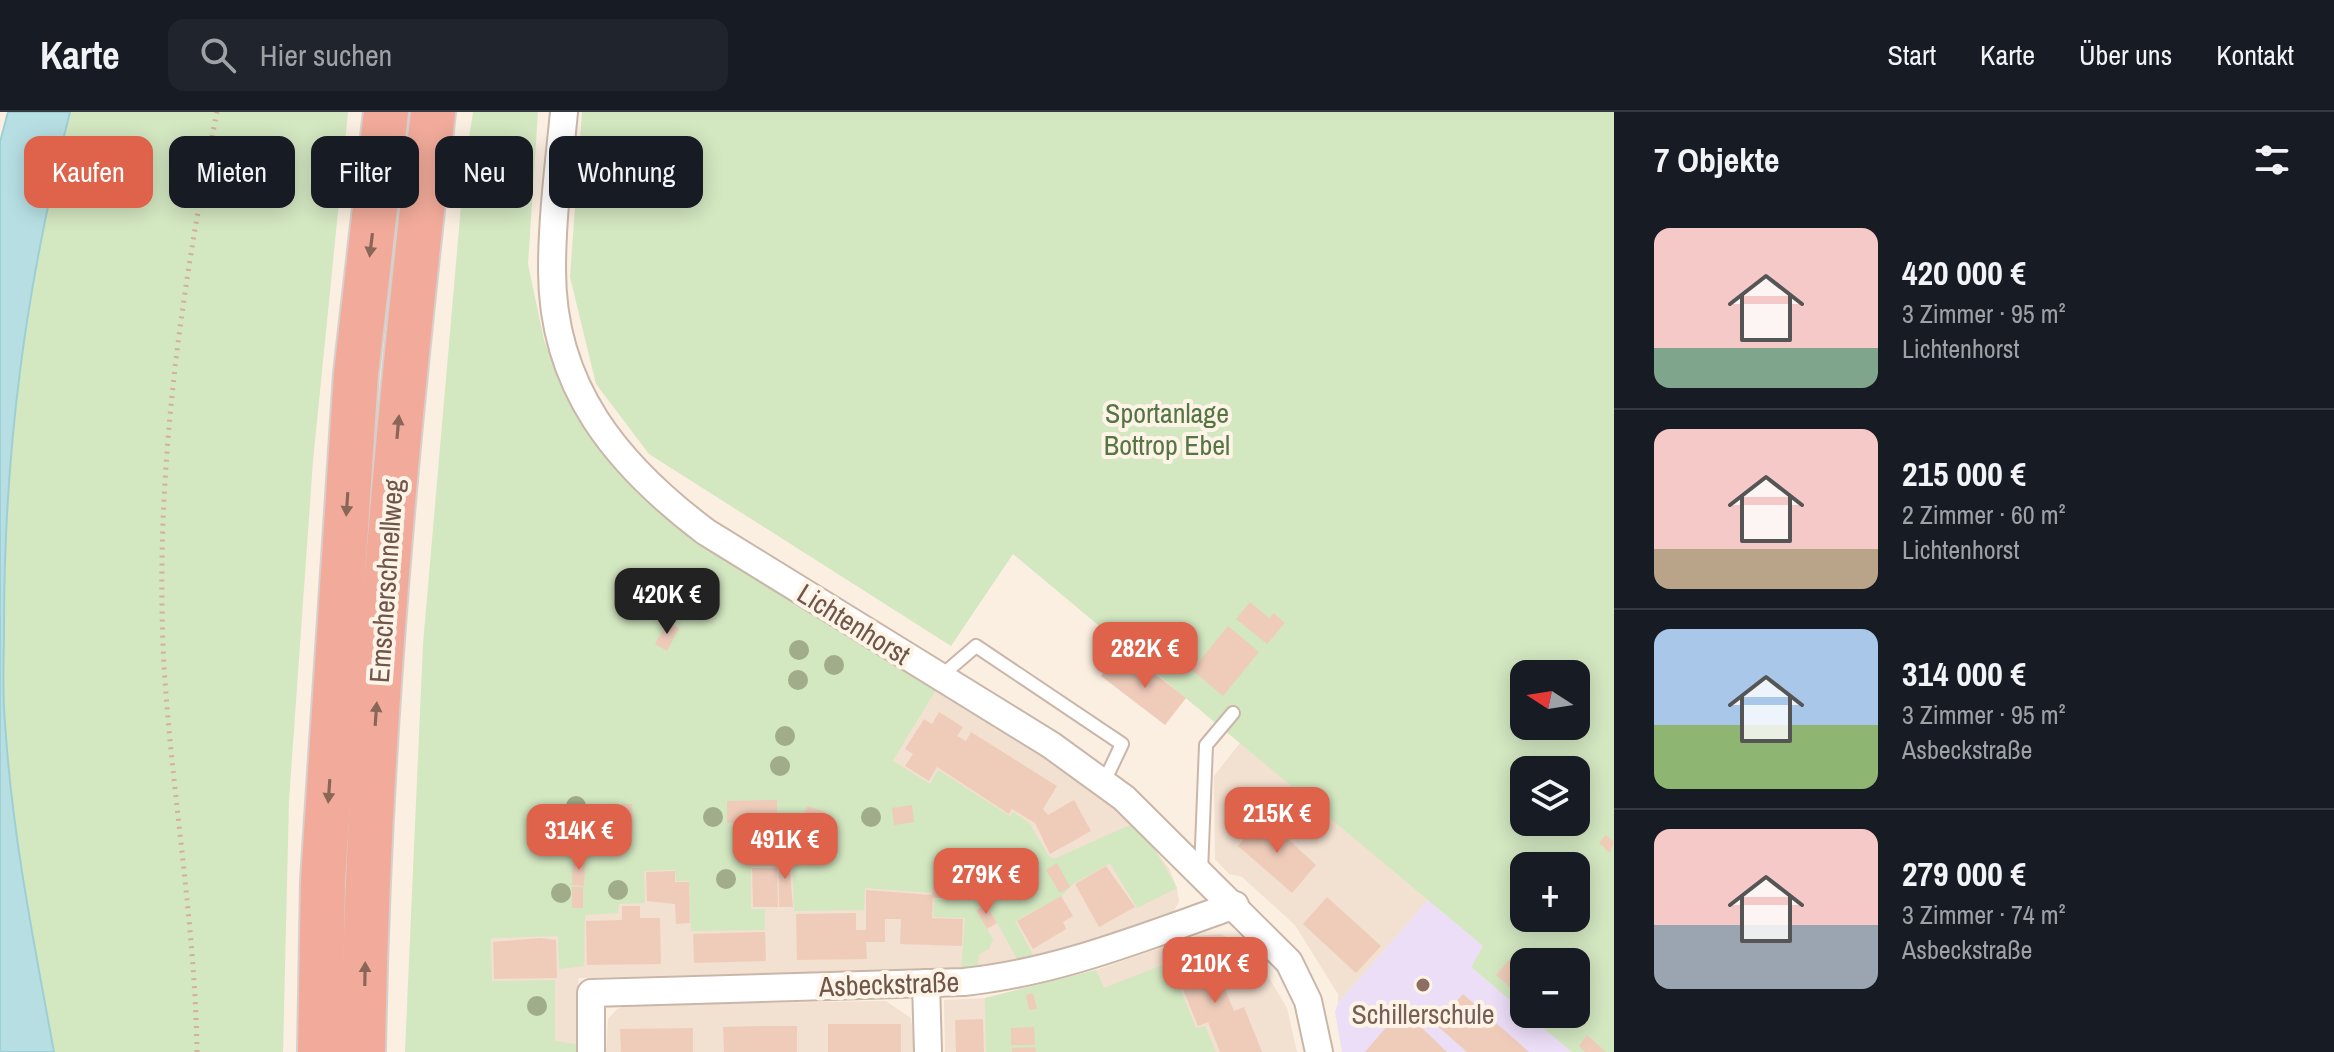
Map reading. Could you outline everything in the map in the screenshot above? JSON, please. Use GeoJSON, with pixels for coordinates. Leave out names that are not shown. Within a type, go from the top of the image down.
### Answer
{"type":"FeatureCollection","features":[{"type":"Feature","properties":{"kind":"highway","name":"Emscherschnellweg"},"geometry":{"type":"LineString","coordinates":[[320,1052],[323,880],[356,374],[386,112]]}},
{"type":"Feature","properties":{"kind":"highway","name":"Emscherschnellweg"},"geometry":{"type":"LineString","coordinates":[[363,1052],[366,882],[382,619],[403,376],[433,112]]}},
{"type":"Feature","properties":{"kind":"street","name":"Lichtenhorst"},"geometry":{"type":"LineString","coordinates":[[564,112],[552,272],[560,338],[588,411],[610,442],[656,494],[706,532],[1104,782],[1235,905],[1289,962],[1308,1001],[1319,1052]]}},
{"type":"Feature","properties":{"kind":"street","name":"Asbeckstraße"},"geometry":{"type":"LineString","coordinates":[[591,1052],[591,993],[926,983],[1014,977],[1065,964],[1235,905]]}},
{"type":"Feature","properties":{"kind":"street"},"geometry":{"type":"LineString","coordinates":[[926,983],[928,1052]]}},
{"type":"Feature","properties":{"kind":"lane"},"geometry":{"type":"LineString","coordinates":[[940,677],[976,646],[1122,744],[1104,782]]}},
{"type":"Feature","properties":{"kind":"lane"},"geometry":{"type":"LineString","coordinates":[[1201,872],[1206,745],[1233,713]]}},
{"type":"Feature","properties":{"kind":"path"},"geometry":{"type":"LineString","coordinates":[[197,1052],[197,990],[174,801],[164,664],[161,564],[165,458],[178,341],[217,112]]}},
{"type":"Feature","properties":{"kind":"shaded area"},"geometry":{"type":"Polygon","coordinates":[[[939,685],[1092,787],[1145,837],[1169,868],[1177,888],[1179,902],[1173,912],[1106,939],[1035,959],[977,968],[578,978],[580,1052],[452,1052],[470,793],[893,761],[939,685]]]}},
{"type":"Feature","properties":{"kind":"shaded area"},"geometry":{"type":"Polygon","coordinates":[[[1240,743],[1428,900],[1338,1003],[1338,994],[1295,925],[1242,877],[1229,874],[1215,859],[1214,776],[1240,743]]]}},
{"type":"Feature","properties":{"kind":"shaded area","name":"Schillerschule"},"geometry":{"type":"Polygon","coordinates":[[[1428,900],[1483,946],[1471,967],[1510,1000],[1510,1028],[1543,1028],[1572,1052],[1342,1052],[1335,1012],[1338,1003],[1428,900]]]}},
{"type":"Feature","properties":{"kind":"shaded area"},"geometry":{"type":"Polygon","coordinates":[[[1221,934],[1239,944],[1262,966],[1287,1008],[1297,1052],[945,1052],[944,1000],[985,998],[1096,970],[1196,936],[1221,934]]]}},
{"type":"Feature","properties":{"kind":"shaded area"},"geometry":{"type":"Polygon","coordinates":[[[886,1001],[911,1018],[915,1052],[606,1052],[608,1019],[617,1009],[628,1005],[886,1001]]]}},
{"type":"Feature","properties":{"kind":"green space"},"geometry":{"type":"Polygon","coordinates":[[[70,112],[348,112],[346,136],[311,136],[311,208],[338,208],[313,461],[289,800],[283,1052],[54,1052],[25,888],[4,711],[8,495],[20,367],[48,208],[153,208],[153,136],[64,136],[70,112]]]}},
{"type":"Feature","properties":{"kind":"green space"},"geometry":{"type":"Polygon","coordinates":[[[473,112],[538,112],[533,188],[533,136],[469,136],[473,112]]]}},
{"type":"Feature","properties":{"kind":"green space","name":"Sportanlage Bottrop Ebel"},"geometry":{"type":"Polygon","coordinates":[[[582,112],[1614,112],[1614,1052],[1572,1052],[1543,1028],[1590,1028],[1590,948],[1510,948],[1510,1000],[1471,967],[1483,946],[1013,554],[951,646],[649,454],[596,384],[570,277],[575,208],[703,208],[703,136],[580,136],[582,112]]]}},
{"type":"Feature","properties":{"kind":"green space"},"geometry":{"type":"Polygon","coordinates":[[[461,208],[532,208],[528,264],[544,340],[561,384],[593,441],[626,477],[939,685],[893,761],[930,784],[938,770],[1010,816],[1013,812],[1030,824],[1048,855],[1054,859],[1130,825],[1155,850],[1177,888],[1137,908],[1110,863],[1073,884],[1062,896],[1015,921],[1035,959],[1019,962],[986,903],[975,909],[993,940],[989,949],[979,954],[977,968],[961,969],[965,918],[933,917],[934,899],[951,900],[951,886],[932,886],[931,893],[865,888],[864,910],[794,911],[792,850],[778,850],[777,866],[751,867],[751,909],[765,909],[765,930],[691,931],[689,881],[676,881],[675,870],[644,871],[645,903],[619,904],[618,913],[585,915],[584,966],[559,969],[558,936],[491,938],[492,981],[555,980],[555,1041],[580,1045],[580,1052],[405,1052],[423,644],[461,208]]]}},
{"type":"Feature","properties":{"kind":"green space"},"geometry":{"type":"Polygon","coordinates":[[[1170,962],[1196,1028],[1205,1026],[1216,1052],[986,1052],[985,998],[1096,970],[1104,988],[1170,962]]]}},
{"type":"Feature","properties":{"kind":"water"},"geometry":{"type":"Polygon","coordinates":[[[8,112],[70,112],[64,136],[24,136],[24,208],[48,208],[20,367],[5,560],[3,687],[8,765],[25,888],[54,1052],[0,1052],[0,142],[8,112]]]}},
{"type":"Feature","properties":{"kind":"building"},"geometry":{"type":"Polygon","coordinates":[[[1250,602],[1269,618],[1274,613],[1285,623],[1267,644],[1236,619],[1250,602]]]}},
{"type":"Feature","properties":{"kind":"building"},"geometry":{"type":"Polygon","coordinates":[[[667,622],[679,628],[667,651],[655,644],[667,622]]]}},
{"type":"Feature","properties":{"kind":"building"},"geometry":{"type":"Polygon","coordinates":[[[1228,626],[1259,652],[1223,696],[1192,670],[1228,626]]]}},
{"type":"Feature","properties":{"kind":"building"},"geometry":{"type":"Polygon","coordinates":[[[1113,659],[1130,672],[1139,661],[1186,698],[1165,725],[1101,676],[1113,659]]]}},
{"type":"Feature","properties":{"kind":"building"},"geometry":{"type":"Polygon","coordinates":[[[939,712],[963,727],[957,736],[966,741],[971,732],[1057,786],[1043,809],[1048,815],[1074,800],[1091,831],[1050,854],[1035,823],[1012,809],[1009,814],[937,767],[929,781],[905,766],[913,754],[905,749],[924,719],[932,724],[939,712]]]}},
{"type":"Feature","properties":{"kind":"building"},"geometry":{"type":"Polygon","coordinates":[[[777,800],[777,822],[727,823],[727,801],[777,800]]]}},
{"type":"Feature","properties":{"kind":"building"},"geometry":{"type":"Polygon","coordinates":[[[621,804],[632,804],[633,833],[622,834],[621,804]]]}},
{"type":"Feature","properties":{"kind":"building"},"geometry":{"type":"Polygon","coordinates":[[[912,805],[914,822],[894,825],[892,808],[912,805]]]}},
{"type":"Feature","properties":{"kind":"building"},"geometry":{"type":"Polygon","coordinates":[[[807,806],[825,812],[821,826],[802,821],[807,806]]]}},
{"type":"Feature","properties":{"kind":"building"},"geometry":{"type":"Polygon","coordinates":[[[1263,816],[1316,865],[1292,893],[1238,846],[1263,816]]]}},
{"type":"Feature","properties":{"kind":"building"},"geometry":{"type":"Polygon","coordinates":[[[1606,835],[1614,842],[1610,853],[1599,843],[1606,835]]]}},
{"type":"Feature","properties":{"kind":"building"},"geometry":{"type":"Polygon","coordinates":[[[778,851],[788,851],[793,907],[779,907],[778,851]]]}},
{"type":"Feature","properties":{"kind":"building"},"geometry":{"type":"Polygon","coordinates":[[[573,859],[585,859],[584,886],[572,885],[573,859]]]}},
{"type":"Feature","properties":{"kind":"building"},"geometry":{"type":"Polygon","coordinates":[[[1057,863],[1070,887],[1060,893],[1046,870],[1057,863]]]}},
{"type":"Feature","properties":{"kind":"building"},"geometry":{"type":"Polygon","coordinates":[[[1106,866],[1135,907],[1099,927],[1075,884],[1106,866]]]}},
{"type":"Feature","properties":{"kind":"building"},"geometry":{"type":"Polygon","coordinates":[[[752,868],[777,868],[778,907],[753,907],[752,868]]]}},
{"type":"Feature","properties":{"kind":"building"},"geometry":{"type":"Polygon","coordinates":[[[675,871],[675,882],[689,882],[690,923],[676,924],[675,904],[647,901],[646,872],[675,871]]]}},
{"type":"Feature","properties":{"kind":"building"},"geometry":{"type":"Polygon","coordinates":[[[933,886],[951,887],[950,898],[933,898],[932,918],[963,919],[962,946],[900,944],[901,919],[885,919],[885,942],[866,942],[867,959],[797,960],[796,914],[856,913],[856,930],[866,930],[866,890],[932,895],[933,886]]]}},
{"type":"Feature","properties":{"kind":"building"},"geometry":{"type":"Polygon","coordinates":[[[572,887],[583,887],[583,908],[572,908],[572,887]]]}},
{"type":"Feature","properties":{"kind":"building"},"geometry":{"type":"Polygon","coordinates":[[[1061,896],[1073,916],[1063,922],[1066,929],[1033,949],[1017,921],[1061,896]]]}},
{"type":"Feature","properties":{"kind":"building"},"geometry":{"type":"Polygon","coordinates":[[[1327,897],[1381,946],[1356,973],[1303,924],[1327,897]]]}},
{"type":"Feature","properties":{"kind":"building"},"geometry":{"type":"Polygon","coordinates":[[[986,904],[997,923],[987,929],[976,910],[986,904]]]}},
{"type":"Feature","properties":{"kind":"building"},"geometry":{"type":"Polygon","coordinates":[[[622,906],[640,906],[640,918],[660,918],[661,964],[587,965],[586,921],[622,920],[622,906]]]}},
{"type":"Feature","properties":{"kind":"building"},"geometry":{"type":"Polygon","coordinates":[[[765,932],[766,961],[694,963],[693,934],[765,932]]]}},
{"type":"Feature","properties":{"kind":"building"},"geometry":{"type":"Polygon","coordinates":[[[540,938],[556,940],[557,978],[494,979],[493,942],[540,938]]]}},
{"type":"Feature","properties":{"kind":"building"},"geometry":{"type":"Polygon","coordinates":[[[1209,951],[1234,1011],[1244,1007],[1262,1052],[1220,1052],[1208,1022],[1198,1026],[1173,965],[1209,951]]]}},
{"type":"Feature","properties":{"kind":"building"},"geometry":{"type":"Polygon","coordinates":[[[1509,960],[1510,961],[1510,987],[1496,975],[1509,960]]]}},
{"type":"Feature","properties":{"kind":"building"},"geometry":{"type":"Polygon","coordinates":[[[1033,993],[1037,1009],[1029,1010],[1026,995],[1033,993]]]}},
{"type":"Feature","properties":{"kind":"building"},"geometry":{"type":"Polygon","coordinates":[[[1463,994],[1529,1052],[1467,1052],[1435,1024],[1463,994]]]}},
{"type":"Feature","properties":{"kind":"building"},"geometry":{"type":"Polygon","coordinates":[[[1402,1009],[1447,1052],[1365,1052],[1402,1009]]]}},
{"type":"Feature","properties":{"kind":"building"},"geometry":{"type":"Polygon","coordinates":[[[983,1019],[984,1052],[956,1052],[955,1020],[983,1019]]]}},
{"type":"Feature","properties":{"kind":"building"},"geometry":{"type":"Polygon","coordinates":[[[828,1024],[901,1024],[901,1052],[828,1052],[828,1024]]]}},
{"type":"Feature","properties":{"kind":"building"},"geometry":{"type":"Polygon","coordinates":[[[797,1026],[797,1052],[724,1052],[723,1027],[797,1026]]]}},
{"type":"Feature","properties":{"kind":"building"},"geometry":{"type":"Polygon","coordinates":[[[1034,1027],[1035,1045],[1011,1045],[1011,1028],[1034,1027]]]}},
{"type":"Feature","properties":{"kind":"building"},"geometry":{"type":"Polygon","coordinates":[[[693,1028],[693,1052],[621,1052],[620,1029],[693,1028]]]}},
{"type":"Feature","properties":{"kind":"building"},"geometry":{"type":"Polygon","coordinates":[[[1587,1035],[1606,1052],[1585,1052],[1579,1046],[1587,1035]]]}},
{"type":"Feature","properties":{"kind":"building"},"geometry":{"type":"Polygon","coordinates":[[[1035,1047],[1036,1052],[1012,1052],[1012,1048],[1035,1047]]]}},
{"type":"Feature","properties":{"kind":"place","name":"Schillerschule"},"geometry":{"type":"Point","coordinates":[1423,985]}}]}
